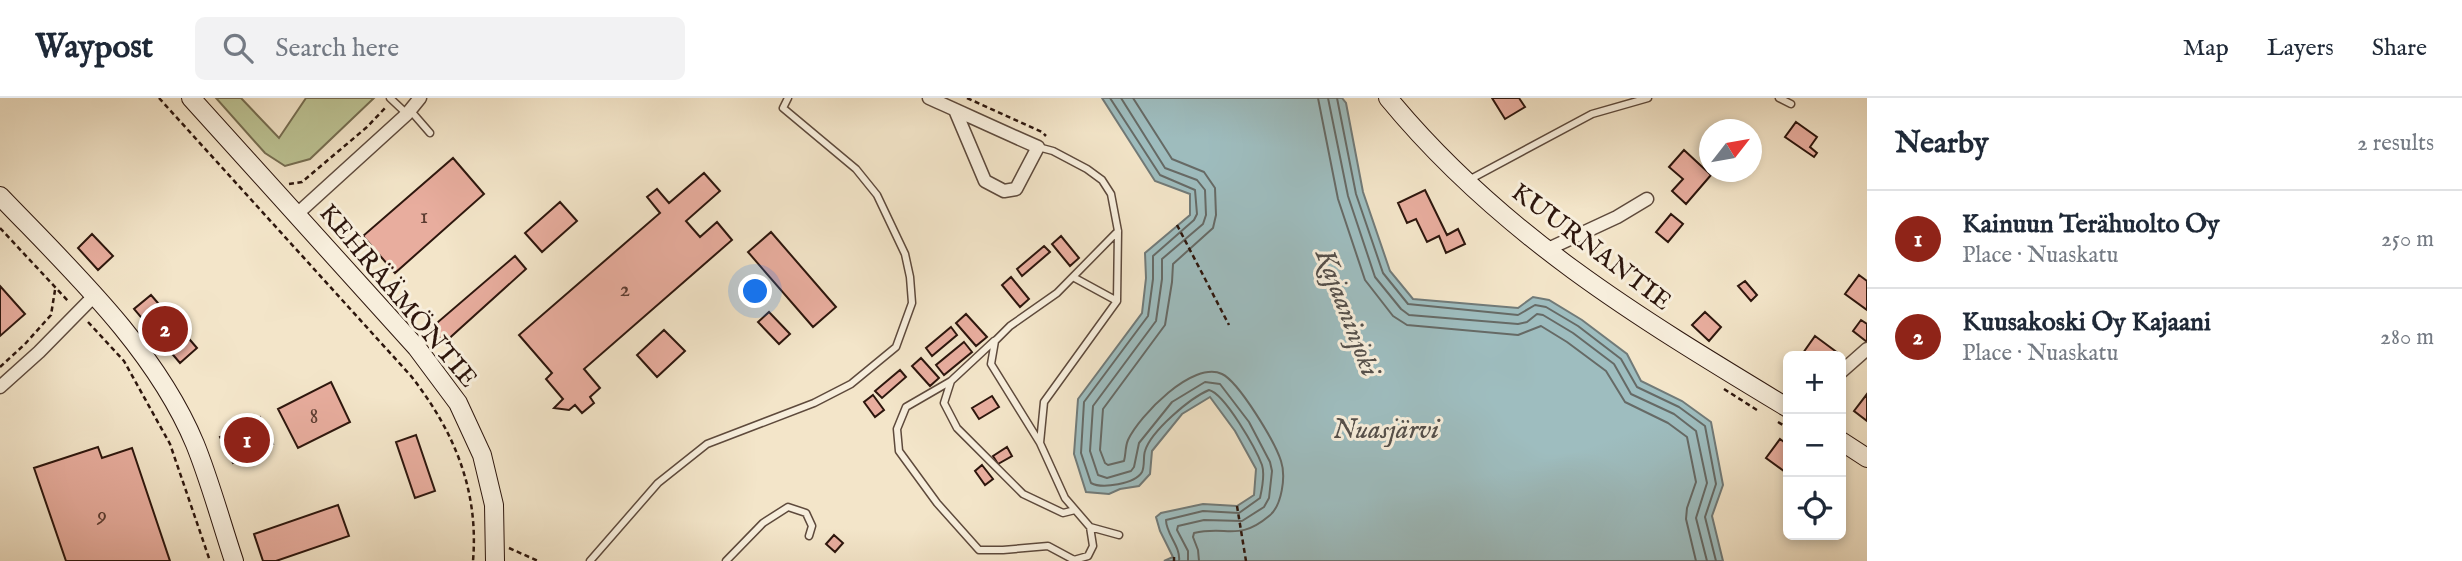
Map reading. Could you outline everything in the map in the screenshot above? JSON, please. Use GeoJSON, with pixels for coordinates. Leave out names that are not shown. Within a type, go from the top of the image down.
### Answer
{"type":"FeatureCollection","features":[{"type":"Feature","properties":{"kind":"street","name":"KEHRÄÄMÖNTIE"},"geometry":{"type":"LineString","coordinates":[[191,98],[417,348],[458,402],[482,455],[494,505],[495,561]]}},
{"type":"Feature","properties":{"kind":"street"},"geometry":{"type":"LineString","coordinates":[[297,214],[420,98]]}},
{"type":"Feature","properties":{"kind":"street"},"geometry":{"type":"LineString","coordinates":[[929,98],[1038,147],[1016,189],[1004,191],[985,181],[955,110]]}},
{"type":"Feature","properties":{"kind":"street","name":"KUURNANTIE"},"geometry":{"type":"LineString","coordinates":[[1388,98],[1466,182],[1546,250],[1600,290],[1783,405]]}},
{"type":"Feature","properties":{"kind":"street"},"geometry":{"type":"LineString","coordinates":[[0,196],[95,295],[160,378],[195,443],[234,561]]}},
{"type":"Feature","properties":{"kind":"street"},"geometry":{"type":"LineString","coordinates":[[1546,250],[1617,217],[1647,199]]}},
{"type":"Feature","properties":{"kind":"street"},"geometry":{"type":"LineString","coordinates":[[0,387],[95,295]]}},
{"type":"Feature","properties":{"kind":"street"},"geometry":{"type":"LineString","coordinates":[[1846,368],[1867,349]]}},
{"type":"Feature","properties":{"kind":"street"},"geometry":{"type":"LineString","coordinates":[[1846,444],[1867,458]]}},
{"type":"Feature","properties":{"kind":"lane"},"geometry":{"type":"LineString","coordinates":[[590,561],[658,483],[707,444],[814,403],[851,384],[896,347],[912,303],[905,254],[877,195],[856,169],[783,108],[788,98]]}},
{"type":"Feature","properties":{"kind":"lane"},"geometry":{"type":"LineString","coordinates":[[1466,182],[1592,114],[1648,98]]}},
{"type":"Feature","properties":{"kind":"lane"},"geometry":{"type":"LineString","coordinates":[[1779,98],[1791,104]]}},
{"type":"Feature","properties":{"kind":"lane"},"geometry":{"type":"LineString","coordinates":[[391,99],[430,133]]}},
{"type":"Feature","properties":{"kind":"lane"},"geometry":{"type":"LineString","coordinates":[[1038,147],[1064,157],[1102,180],[1111,194],[1118,232],[1116,300],[1044,402],[1040,443]]}},
{"type":"Feature","properties":{"kind":"lane"},"geometry":{"type":"LineString","coordinates":[[995,341],[991,364],[1040,443],[1065,498],[1090,527],[1093,546],[1088,555],[1074,560],[1048,546],[979,550],[937,503],[899,451],[897,429],[906,407],[951,381],[1010,326],[1057,293],[1118,232]]}},
{"type":"Feature","properties":{"kind":"lane"},"geometry":{"type":"LineString","coordinates":[[1073,277],[1116,300]]}},
{"type":"Feature","properties":{"kind":"lane"},"geometry":{"type":"LineString","coordinates":[[951,381],[944,403],[957,428],[1023,494],[1063,513],[1075,510]]}},
{"type":"Feature","properties":{"kind":"lane"},"geometry":{"type":"LineString","coordinates":[[726,561],[763,523],[788,507],[806,513],[812,526],[809,536]]}},
{"type":"Feature","properties":{"kind":"lane"},"geometry":{"type":"LineString","coordinates":[[1090,527],[1119,535]]}},
{"type":"Feature","properties":{"kind":"path"},"geometry":{"type":"LineString","coordinates":[[159,98],[411,376],[434,405],[450,435],[468,484],[473,561]]}},
{"type":"Feature","properties":{"kind":"path"},"geometry":{"type":"LineString","coordinates":[[276,193],[288,185],[302,182],[367,127],[391,99]]}},
{"type":"Feature","properties":{"kind":"path"},"geometry":{"type":"LineString","coordinates":[[1177,225],[1229,325]]}},
{"type":"Feature","properties":{"kind":"path"},"geometry":{"type":"LineString","coordinates":[[0,228],[124,360],[170,444],[210,561]]}},
{"type":"Feature","properties":{"kind":"path"},"geometry":{"type":"LineString","coordinates":[[0,367],[51,314],[55,289]]}},
{"type":"Feature","properties":{"kind":"path"},"geometry":{"type":"LineString","coordinates":[[1237,506],[1246,561]]}},
{"type":"Feature","properties":{"kind":"green space"},"geometry":{"type":"Polygon","coordinates":[[[216,98],[241,98],[279,138],[306,98],[374,98],[310,159],[285,166],[265,153],[216,98]]]}},
{"type":"Feature","properties":{"kind":"water","name":"Nuasjärvi"},"geometry":{"type":"Polygon","coordinates":[[[1102,98],[1342,98],[1346,103],[1363,192],[1390,271],[1413,299],[1518,308],[1533,297],[1549,300],[1582,320],[1627,354],[1641,381],[1682,401],[1711,422],[1723,485],[1712,516],[1723,561],[1164,561],[1173,557],[1156,517],[1161,513],[1203,504],[1237,506],[1254,495],[1256,469],[1235,431],[1210,397],[1182,414],[1152,451],[1150,474],[1139,486],[1109,494],[1086,492],[1074,454],[1078,399],[1142,313],[1146,278],[1145,253],[1190,215],[1190,194],[1155,181],[1102,98]]]}},
{"type":"Feature","properties":{"kind":"building"},"geometry":{"type":"Polygon","coordinates":[[[1492,98],[1519,98],[1525,107],[1505,119],[1492,98]]]}},
{"type":"Feature","properties":{"kind":"building"},"geometry":{"type":"Polygon","coordinates":[[[1796,122],[1817,137],[1810,147],[1817,153],[1814,157],[1785,137],[1796,122]]]}},
{"type":"Feature","properties":{"kind":"building"},"geometry":{"type":"Polygon","coordinates":[[[1684,150],[1699,164],[1699,182],[1705,182],[1686,204],[1672,191],[1683,179],[1669,167],[1684,150]]]}},
{"type":"Feature","properties":{"kind":"building"},"geometry":{"type":"Polygon","coordinates":[[[453,158],[484,194],[395,273],[363,236],[453,158]]]}},
{"type":"Feature","properties":{"kind":"building"},"geometry":{"type":"Polygon","coordinates":[[[704,173],[720,191],[686,221],[700,237],[717,222],[732,240],[584,369],[600,388],[590,397],[594,403],[582,413],[575,405],[569,410],[554,408],[563,399],[546,379],[552,373],[519,335],[660,213],[647,197],[657,189],[669,203],[704,173]]]}},
{"type":"Feature","properties":{"kind":"building"},"geometry":{"type":"Polygon","coordinates":[[[1425,190],[1447,235],[1458,229],[1465,244],[1446,253],[1439,236],[1427,242],[1416,219],[1407,223],[1398,203],[1425,190]]]}},
{"type":"Feature","properties":{"kind":"building"},"geometry":{"type":"Polygon","coordinates":[[[560,202],[577,221],[542,252],[525,233],[560,202]]]}},
{"type":"Feature","properties":{"kind":"building"},"geometry":{"type":"Polygon","coordinates":[[[1671,214],[1683,224],[1668,242],[1656,232],[1671,214]]]}},
{"type":"Feature","properties":{"kind":"building"},"geometry":{"type":"Polygon","coordinates":[[[771,232],[836,307],[813,327],[748,252],[771,232]]]}},
{"type":"Feature","properties":{"kind":"building"},"geometry":{"type":"Polygon","coordinates":[[[92,234],[113,256],[98,270],[78,248],[92,234]]]}},
{"type":"Feature","properties":{"kind":"building"},"geometry":{"type":"Polygon","coordinates":[[[1061,236],[1079,258],[1070,266],[1052,244],[1061,236]]]}},
{"type":"Feature","properties":{"kind":"building"},"geometry":{"type":"Polygon","coordinates":[[[1044,246],[1050,252],[1022,276],[1017,269],[1044,246]]]}},
{"type":"Feature","properties":{"kind":"building"},"geometry":{"type":"Polygon","coordinates":[[[515,256],[526,269],[444,343],[431,328],[515,256]]]}},
{"type":"Feature","properties":{"kind":"building"},"geometry":{"type":"Polygon","coordinates":[[[1859,275],[1867,281],[1867,310],[1845,294],[1859,275]]]}},
{"type":"Feature","properties":{"kind":"building"},"geometry":{"type":"Polygon","coordinates":[[[1011,277],[1029,299],[1020,307],[1002,285],[1011,277]]]}},
{"type":"Feature","properties":{"kind":"building"},"geometry":{"type":"Polygon","coordinates":[[[1745,281],[1757,295],[1751,301],[1738,286],[1745,281]]]}},
{"type":"Feature","properties":{"kind":"building"},"geometry":{"type":"Polygon","coordinates":[[[0,286],[25,314],[0,336],[0,286]]]}},
{"type":"Feature","properties":{"kind":"building"},"geometry":{"type":"Polygon","coordinates":[[[151,295],[197,348],[180,363],[134,309],[151,295]]]}},
{"type":"Feature","properties":{"kind":"building"},"geometry":{"type":"Polygon","coordinates":[[[769,312],[790,334],[779,344],[758,322],[769,312]]]}},
{"type":"Feature","properties":{"kind":"building"},"geometry":{"type":"Polygon","coordinates":[[[1705,312],[1721,327],[1709,341],[1692,325],[1705,312]]]}},
{"type":"Feature","properties":{"kind":"building"},"geometry":{"type":"Polygon","coordinates":[[[966,314],[987,337],[976,346],[956,323],[966,314]]]}},
{"type":"Feature","properties":{"kind":"building"},"geometry":{"type":"Polygon","coordinates":[[[1861,320],[1867,324],[1867,342],[1853,331],[1861,320]]]}},
{"type":"Feature","properties":{"kind":"building"},"geometry":{"type":"Polygon","coordinates":[[[951,327],[957,335],[932,356],[926,348],[951,327]]]}},
{"type":"Feature","properties":{"kind":"building"},"geometry":{"type":"Polygon","coordinates":[[[664,330],[685,351],[657,377],[637,355],[664,330]]]}},
{"type":"Feature","properties":{"kind":"building"},"geometry":{"type":"Polygon","coordinates":[[[1815,336],[1835,351],[1804,351],[1815,336]]]}},
{"type":"Feature","properties":{"kind":"building"},"geometry":{"type":"Polygon","coordinates":[[[964,342],[972,352],[944,375],[936,365],[964,342]]]}},
{"type":"Feature","properties":{"kind":"building"},"geometry":{"type":"Polygon","coordinates":[[[921,358],[939,378],[930,386],[912,366],[921,358]]]}},
{"type":"Feature","properties":{"kind":"building"},"geometry":{"type":"Polygon","coordinates":[[[900,370],[906,377],[882,398],[875,391],[900,370]]]}},
{"type":"Feature","properties":{"kind":"building"},"geometry":{"type":"Polygon","coordinates":[[[331,382],[350,422],[298,448],[278,409],[331,382]]]}},
{"type":"Feature","properties":{"kind":"building"},"geometry":{"type":"Polygon","coordinates":[[[1867,394],[1867,421],[1854,411],[1867,394]]]}},
{"type":"Feature","properties":{"kind":"building"},"geometry":{"type":"Polygon","coordinates":[[[873,395],[884,410],[875,417],[864,402],[873,395]]]}},
{"type":"Feature","properties":{"kind":"building"},"geometry":{"type":"Polygon","coordinates":[[[992,396],[999,407],[979,419],[972,408],[992,396]]]}},
{"type":"Feature","properties":{"kind":"building"},"geometry":{"type":"Polygon","coordinates":[[[260,417],[273,444],[233,463],[220,437],[260,417]]]}},
{"type":"Feature","properties":{"kind":"building"},"geometry":{"type":"Polygon","coordinates":[[[416,435],[435,491],[415,498],[396,442],[416,435]]]}},
{"type":"Feature","properties":{"kind":"building"},"geometry":{"type":"Polygon","coordinates":[[[1780,439],[1783,441],[1783,470],[1766,458],[1780,439]]]}},
{"type":"Feature","properties":{"kind":"building"},"geometry":{"type":"Polygon","coordinates":[[[98,447],[102,458],[132,448],[170,561],[66,561],[34,468],[98,447]]]}},
{"type":"Feature","properties":{"kind":"building"},"geometry":{"type":"Polygon","coordinates":[[[1007,447],[1012,456],[998,464],[993,456],[1007,447]]]}},
{"type":"Feature","properties":{"kind":"building"},"geometry":{"type":"Polygon","coordinates":[[[982,465],[993,479],[985,485],[975,471],[982,465]]]}},
{"type":"Feature","properties":{"kind":"building"},"geometry":{"type":"Polygon","coordinates":[[[338,505],[349,536],[276,561],[263,561],[254,534],[338,505]]]}},
{"type":"Feature","properties":{"kind":"building"},"geometry":{"type":"Polygon","coordinates":[[[834,535],[843,543],[835,552],[826,544],[834,535]]]}},
{"type":"Feature","properties":{"kind":"place","name":"Kuusakoski Oy Kajaani"},"geometry":{"type":"Point","coordinates":[165,329]}},
{"type":"Feature","properties":{"kind":"place","name":"Kainuun Terähuolto Oy"},"geometry":{"type":"Point","coordinates":[247,440]}},
{"type":"Feature","properties":{"kind":"water label","name":"Kajaaninjoki"},"geometry":{"type":"Point","coordinates":[1349,312]}}]}
